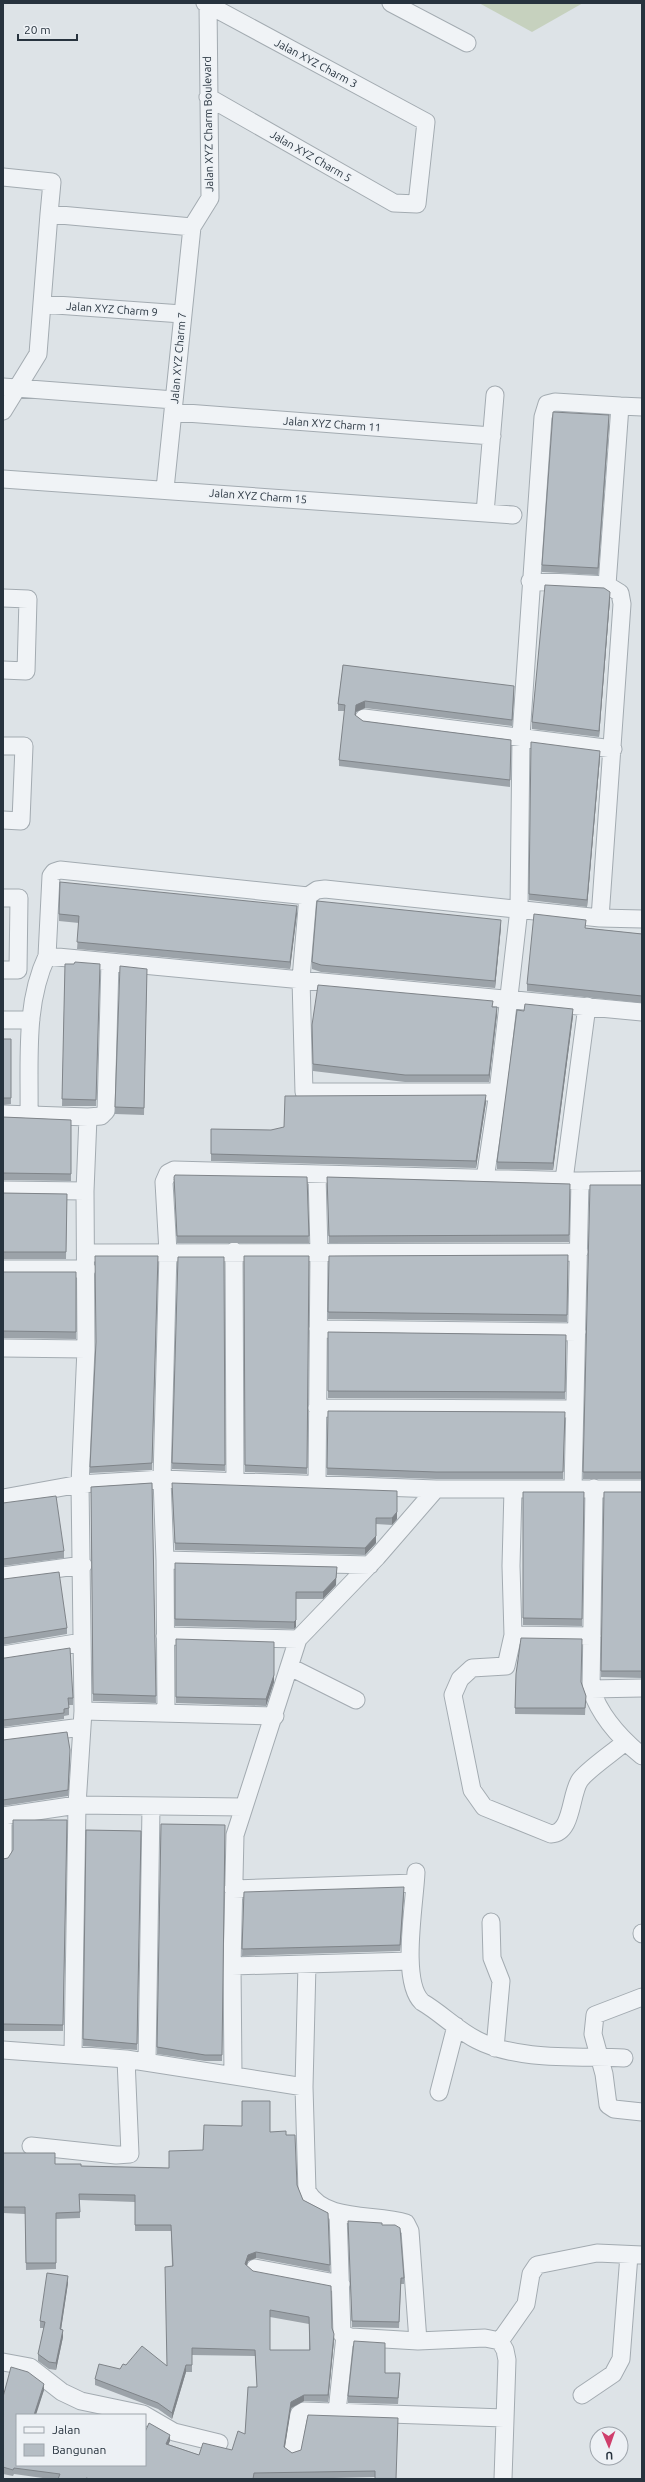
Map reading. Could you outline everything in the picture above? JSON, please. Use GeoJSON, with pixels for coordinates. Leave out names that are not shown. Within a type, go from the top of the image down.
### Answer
{"type":"FeatureCollection","features":[{"type":"Feature","properties":{"kind":"street","name":"Jalan XYZ Charm Boulevard"},"geometry":{"type":"LineString","coordinates":[[192,227],[210,198],[207,3]]}},
{"type":"Feature","properties":{"kind":"street","name":"Jalan XYZ Charm 3"},"geometry":{"type":"LineString","coordinates":[[207,3],[426,122],[417,204]]}},
{"type":"Feature","properties":{"kind":"street"},"geometry":{"type":"LineString","coordinates":[[391,3],[466,43]]}},
{"type":"Feature","properties":{"kind":"street","name":"Jalan XYZ Charm 5"},"geometry":{"type":"LineString","coordinates":[[208,97],[394,203],[417,204]]}},
{"type":"Feature","properties":{"kind":"street"},"geometry":{"type":"LineString","coordinates":[[3,177],[52,182],[38,354],[10,388],[3,411]]}},
{"type":"Feature","properties":{"kind":"street"},"geometry":{"type":"LineString","coordinates":[[49,214],[192,227]]}},
{"type":"Feature","properties":{"kind":"street","name":"Jalan XYZ Charm 7"},"geometry":{"type":"LineString","coordinates":[[165,489],[192,227]]}},
{"type":"Feature","properties":{"kind":"street","name":"Jalan XYZ Charm 9"},"geometry":{"type":"LineString","coordinates":[[42,304],[182,314]]}},
{"type":"Feature","properties":{"kind":"street","name":"Jalan XYZ Charm 11"},"geometry":{"type":"LineString","coordinates":[[10,388],[173,406],[492,436]]}},
{"type":"Feature","properties":{"kind":"street"},"geometry":{"type":"LineString","coordinates":[[485,513],[495,395]]}},
{"type":"Feature","properties":{"kind":"street"},"geometry":{"type":"LineString","coordinates":[[485,1179],[498,1092],[519,909],[521,736],[530,581],[544,409],[547,404],[555,402],[642,407]]}},
{"type":"Feature","properties":{"kind":"street"},"geometry":{"type":"LineString","coordinates":[[608,585],[620,406]]}},
{"type":"Feature","properties":{"kind":"street","name":"Jalan XYZ Charm 15"},"geometry":{"type":"LineString","coordinates":[[3,480],[165,489],[513,515]]}},
{"type":"Feature","properties":{"kind":"street"},"geometry":{"type":"LineString","coordinates":[[530,581],[608,585],[620,593],[622,604],[600,918]]}},
{"type":"Feature","properties":{"kind":"street"},"geometry":{"type":"LineString","coordinates":[[3,598],[28,599],[26,671],[3,670]]}},
{"type":"Feature","properties":{"kind":"street"},"geometry":{"type":"LineString","coordinates":[[364,718],[521,736],[613,749]]}},
{"type":"Feature","properties":{"kind":"street"},"geometry":{"type":"LineString","coordinates":[[3,746],[24,746],[22,821],[3,820]]}},
{"type":"Feature","properties":{"kind":"street"},"geometry":{"type":"LineString","coordinates":[[29,1115],[31,1020],[38,978],[47,956],[51,876],[56,870],[308,896],[317,890],[325,889],[600,918],[642,919]]}},
{"type":"Feature","properties":{"kind":"street"},"geometry":{"type":"LineString","coordinates":[[308,896],[302,979],[303,1090],[306,1093],[498,1092]]}},
{"type":"Feature","properties":{"kind":"street"},"geometry":{"type":"LineString","coordinates":[[10,970],[11,898]]}},
{"type":"Feature","properties":{"kind":"street"},"geometry":{"type":"LineString","coordinates":[[47,956],[509,998],[642,1012]]}},
{"type":"Feature","properties":{"kind":"street"},"geometry":{"type":"LineString","coordinates":[[3,1114],[88,1118],[101,1116],[107,1108],[110,962]]}},
{"type":"Feature","properties":{"kind":"street"},"geometry":{"type":"LineString","coordinates":[[573,1488],[579,1252],[572,1181],[587,1006]]}},
{"type":"Feature","properties":{"kind":"street"},"geometry":{"type":"LineString","coordinates":[[3,1020],[31,1020]]}},
{"type":"Feature","properties":{"kind":"street"},"geometry":{"type":"LineString","coordinates":[[73,2054],[77,1805],[82,1719],[83,1565],[80,1484],[86,1349],[87,1261],[85,1191],[88,1118]]}},
{"type":"Feature","properties":{"kind":"street"},"geometry":{"type":"LineString","coordinates":[[166,1712],[165,1560],[162,1479],[168,1252],[164,1182],[165,1176],[170,1171],[572,1181],[642,1180]]}},
{"type":"Feature","properties":{"kind":"street"},"geometry":{"type":"LineString","coordinates":[[317,1174],[320,1252],[317,1408],[318,1485]]}},
{"type":"Feature","properties":{"kind":"street"},"geometry":{"type":"LineString","coordinates":[[3,1190],[85,1191]]}},
{"type":"Feature","properties":{"kind":"street"},"geometry":{"type":"LineString","coordinates":[[234,1251],[234,1482]]}},
{"type":"Feature","properties":{"kind":"street"},"geometry":{"type":"LineString","coordinates":[[3,1269],[168,1252],[579,1252]]}},
{"type":"Feature","properties":{"kind":"street"},"geometry":{"type":"LineString","coordinates":[[318,1329],[577,1332]]}},
{"type":"Feature","properties":{"kind":"street"},"geometry":{"type":"LineString","coordinates":[[3,1348],[86,1349]]}},
{"type":"Feature","properties":{"kind":"street"},"geometry":{"type":"LineString","coordinates":[[317,1408],[574,1409]]}},
{"type":"Feature","properties":{"kind":"street"},"geometry":{"type":"LineString","coordinates":[[3,1498],[80,1484],[162,1479],[436,1489],[642,1489]]}},
{"type":"Feature","properties":{"kind":"street"},"geometry":{"type":"LineString","coordinates":[[594,1488],[591,1689],[597,1707],[625,1742],[642,1756]]}},
{"type":"Feature","properties":{"kind":"street"},"geometry":{"type":"LineString","coordinates":[[233,2074],[232,1966],[235,1835],[243,1807],[275,1716],[298,1639],[370,1565],[436,1489]]}},
{"type":"Feature","properties":{"kind":"street"},"geometry":{"type":"LineString","coordinates":[[513,1489],[511,1566],[513,1635],[506,1666],[472,1668],[460,1679],[453,1695],[472,1790],[484,1807],[551,1834],[556,1834],[564,1826],[580,1780],[625,1742]]}},
{"type":"Feature","properties":{"kind":"street"},"geometry":{"type":"LineString","coordinates":[[165,1560],[370,1565]]}},
{"type":"Feature","properties":{"kind":"street"},"geometry":{"type":"LineString","coordinates":[[3,1576],[83,1565]]}},
{"type":"Feature","properties":{"kind":"street"},"geometry":{"type":"LineString","coordinates":[[513,1635],[592,1636]]}},
{"type":"Feature","properties":{"kind":"street"},"geometry":{"type":"LineString","coordinates":[[166,1636],[298,1639]]}},
{"type":"Feature","properties":{"kind":"street"},"geometry":{"type":"LineString","coordinates":[[3,1655],[82,1642]]}},
{"type":"Feature","properties":{"kind":"street"},"geometry":{"type":"LineString","coordinates":[[290,1667],[356,1700]]}},
{"type":"Feature","properties":{"kind":"street"},"geometry":{"type":"LineString","coordinates":[[591,1689],[642,1688]]}},
{"type":"Feature","properties":{"kind":"street"},"geometry":{"type":"LineString","coordinates":[[3,1737],[82,1719],[166,1712],[275,1716]]}},
{"type":"Feature","properties":{"kind":"street"},"geometry":{"type":"LineString","coordinates":[[3,1856],[3,1816],[77,1805],[243,1807]]}},
{"type":"Feature","properties":{"kind":"street"},"geometry":{"type":"LineString","coordinates":[[147,2061],[151,1807]]}},
{"type":"Feature","properties":{"kind":"street"},"geometry":{"type":"LineString","coordinates":[[233,1889],[415,1878],[410,1961],[416,1996],[456,2026],[476,2039],[495,2048],[522,2053],[624,2058]]}},
{"type":"Feature","properties":{"kind":"street"},"geometry":{"type":"LineString","coordinates":[[491,1922],[492,1958],[501,1981],[495,2048]]}},
{"type":"Feature","properties":{"kind":"street"},"geometry":{"type":"LineString","coordinates":[[232,1966],[410,1961]]}},
{"type":"Feature","properties":{"kind":"street"},"geometry":{"type":"LineString","coordinates":[[307,1964],[304,2087],[307,2191],[311,2198],[338,2213],[385,2218],[406,2223],[410,2231],[418,2341]]}},
{"type":"Feature","properties":{"kind":"street"},"geometry":{"type":"LineString","coordinates":[[642,1997],[595,2015],[592,2034],[600,2057],[608,2105],[614,2109],[642,2112]]}},
{"type":"Feature","properties":{"kind":"street"},"geometry":{"type":"LineString","coordinates":[[439,2092],[456,2026]]}},
{"type":"Feature","properties":{"kind":"street"},"geometry":{"type":"LineString","coordinates":[[3,2050],[73,2054],[147,2061],[233,2074],[304,2087]]}},
{"type":"Feature","properties":{"kind":"street"},"geometry":{"type":"LineString","coordinates":[[31,2146],[116,2156],[130,2154],[126,2059]]}},
{"type":"Feature","properties":{"kind":"street"},"geometry":{"type":"LineString","coordinates":[[338,2213],[342,2284],[342,2334],[345,2336],[338,2412]]}},
{"type":"Feature","properties":{"kind":"street"},"geometry":{"type":"LineString","coordinates":[[500,2341],[526,2304],[531,2274],[537,2265],[597,2253],[636,2255],[622,2359],[613,2374],[582,2395]]}},
{"type":"Feature","properties":{"kind":"street"},"geometry":{"type":"LineString","coordinates":[[255,2268],[342,2284]]}},
{"type":"Feature","properties":{"kind":"street"},"geometry":{"type":"LineString","coordinates":[[345,2336],[418,2341],[485,2338],[500,2341],[505,2350],[507,2360],[503,2479]]}},
{"type":"Feature","properties":{"kind":"street"},"geometry":{"type":"LineString","coordinates":[[3,2362],[30,2366],[62,2392],[81,2401],[143,2414]]}},
{"type":"Feature","properties":{"kind":"street"},"geometry":{"type":"LineString","coordinates":[[293,2450],[299,2414],[304,2411],[504,2418]]}},
{"type":"Feature","properties":{"kind":"street"},"geometry":{"type":"LineString","coordinates":[[146,2416],[174,2432],[220,2443]]}},
{"type":"Feature","properties":{"kind":"green space"},"geometry":{"type":"Polygon","coordinates":[[[479,3],[583,3],[532,32],[479,3]]]}},
{"type":"Feature","properties":{"kind":"building"},"geometry":{"type":"Polygon","coordinates":[[[553,412],[609,415],[598,568],[542,565],[553,412]]]}},
{"type":"Feature","properties":{"kind":"building"},"geometry":{"type":"Polygon","coordinates":[[[545,585],[604,588],[610,592],[599,731],[532,722],[545,585]]]}},
{"type":"Feature","properties":{"kind":"building"},"geometry":{"type":"Polygon","coordinates":[[[343,665],[514,686],[512,720],[365,701],[356,705],[355,715],[363,721],[511,740],[510,780],[339,760],[345,705],[338,704],[343,665]]]}},
{"type":"Feature","properties":{"kind":"building"},"geometry":{"type":"Polygon","coordinates":[[[531,742],[600,751],[587,900],[529,894],[531,742]]]}},
{"type":"Feature","properties":{"kind":"building"},"geometry":{"type":"Polygon","coordinates":[[[60,882],[297,906],[290,962],[77,942],[79,916],[59,914],[60,882]]]}},
{"type":"Feature","properties":{"kind":"building"},"geometry":{"type":"Polygon","coordinates":[[[317,901],[501,920],[495,981],[321,965],[312,962],[317,901]]]}},
{"type":"Feature","properties":{"kind":"building"},"geometry":{"type":"Polygon","coordinates":[[[534,914],[586,920],[585,928],[642,934],[642,996],[527,984],[534,914]]]}},
{"type":"Feature","properties":{"kind":"building"},"geometry":{"type":"Polygon","coordinates":[[[75,962],[100,964],[96,1100],[62,1099],[65,964],[74,964],[75,962]]]}},
{"type":"Feature","properties":{"kind":"building"},"geometry":{"type":"Polygon","coordinates":[[[120,966],[147,969],[144,1108],[115,1107],[120,966]]]}},
{"type":"Feature","properties":{"kind":"building"},"geometry":{"type":"Polygon","coordinates":[[[318,985],[493,1001],[492,1007],[497,1007],[489,1075],[405,1075],[313,1064],[312,1025],[318,985]]]}},
{"type":"Feature","properties":{"kind":"building"},"geometry":{"type":"Polygon","coordinates":[[[525,1004],[573,1009],[553,1163],[497,1162],[517,1010],[524,1011],[525,1004]]]}},
{"type":"Feature","properties":{"kind":"building"},"geometry":{"type":"Polygon","coordinates":[[[3,1039],[11,1039],[11,1098],[3,1098],[3,1039]]]}},
{"type":"Feature","properties":{"kind":"building"},"geometry":{"type":"Polygon","coordinates":[[[486,1095],[476,1161],[211,1154],[211,1129],[271,1130],[284,1127],[285,1096],[486,1095]]]}},
{"type":"Feature","properties":{"kind":"building"},"geometry":{"type":"Polygon","coordinates":[[[3,1117],[71,1120],[71,1174],[3,1173],[3,1117]]]}},
{"type":"Feature","properties":{"kind":"building"},"geometry":{"type":"Polygon","coordinates":[[[175,1175],[307,1177],[309,1236],[177,1236],[175,1175]]]}},
{"type":"Feature","properties":{"kind":"building"},"geometry":{"type":"Polygon","coordinates":[[[327,1177],[570,1184],[569,1235],[329,1236],[327,1177]]]}},
{"type":"Feature","properties":{"kind":"building"},"geometry":{"type":"Polygon","coordinates":[[[590,1185],[642,1185],[642,1472],[583,1472],[590,1185]]]}},
{"type":"Feature","properties":{"kind":"building"},"geometry":{"type":"Polygon","coordinates":[[[3,1193],[67,1194],[66,1252],[3,1252],[3,1193]]]}},
{"type":"Feature","properties":{"kind":"building"},"geometry":{"type":"Polygon","coordinates":[[[568,1255],[567,1315],[328,1312],[329,1256],[568,1255]]]}},
{"type":"Feature","properties":{"kind":"building"},"geometry":{"type":"Polygon","coordinates":[[[95,1256],[158,1256],[152,1463],[90,1467],[96,1342],[95,1256]]]}},
{"type":"Feature","properties":{"kind":"building"},"geometry":{"type":"Polygon","coordinates":[[[244,1256],[309,1256],[307,1468],[245,1465],[244,1256]]]}},
{"type":"Feature","properties":{"kind":"building"},"geometry":{"type":"Polygon","coordinates":[[[178,1257],[224,1257],[225,1465],[172,1463],[178,1257]]]}},
{"type":"Feature","properties":{"kind":"building"},"geometry":{"type":"Polygon","coordinates":[[[3,1272],[76,1272],[76,1332],[3,1331],[3,1272]]]}},
{"type":"Feature","properties":{"kind":"building"},"geometry":{"type":"Polygon","coordinates":[[[328,1332],[566,1335],[565,1392],[328,1391],[328,1332]]]}},
{"type":"Feature","properties":{"kind":"building"},"geometry":{"type":"Polygon","coordinates":[[[328,1411],[565,1412],[563,1472],[436,1472],[327,1468],[328,1411]]]}},
{"type":"Feature","properties":{"kind":"building"},"geometry":{"type":"Polygon","coordinates":[[[152,1483],[156,1696],[93,1694],[91,1487],[152,1483]]]}},
{"type":"Feature","properties":{"kind":"building"},"geometry":{"type":"Polygon","coordinates":[[[172,1483],[397,1491],[397,1512],[392,1518],[376,1518],[376,1536],[365,1548],[175,1543],[172,1483]]]}},
{"type":"Feature","properties":{"kind":"building"},"geometry":{"type":"Polygon","coordinates":[[[523,1492],[584,1492],[582,1619],[523,1618],[523,1492]]]}},
{"type":"Feature","properties":{"kind":"building"},"geometry":{"type":"Polygon","coordinates":[[[604,1492],[642,1492],[642,1671],[601,1671],[604,1492]]]}},
{"type":"Feature","properties":{"kind":"building"},"geometry":{"type":"Polygon","coordinates":[[[56,1496],[64,1551],[3,1559],[3,1503],[56,1496]]]}},
{"type":"Feature","properties":{"kind":"building"},"geometry":{"type":"Polygon","coordinates":[[[175,1563],[337,1567],[336,1578],[323,1592],[296,1592],[296,1620],[294,1622],[175,1619],[175,1563]]]}},
{"type":"Feature","properties":{"kind":"building"},"geometry":{"type":"Polygon","coordinates":[[[59,1572],[67,1628],[3,1638],[3,1579],[59,1572]]]}},
{"type":"Feature","properties":{"kind":"building"},"geometry":{"type":"Polygon","coordinates":[[[521,1638],[582,1639],[581,1682],[586,1696],[585,1708],[515,1708],[516,1674],[521,1638]]]}},
{"type":"Feature","properties":{"kind":"building"},"geometry":{"type":"Polygon","coordinates":[[[176,1639],[274,1642],[274,1675],[266,1699],[176,1697],[176,1639]]]}},
{"type":"Feature","properties":{"kind":"building"},"geometry":{"type":"Polygon","coordinates":[[[70,1648],[73,1698],[68,1698],[69,1708],[64,1709],[64,1713],[3,1720],[3,1658],[70,1648]]]}},
{"type":"Feature","properties":{"kind":"building"},"geometry":{"type":"Polygon","coordinates":[[[67,1732],[70,1750],[68,1790],[3,1800],[3,1740],[67,1732]]]}},
{"type":"Feature","properties":{"kind":"building"},"geometry":{"type":"Polygon","coordinates":[[[13,1820],[67,1820],[63,2025],[3,2024],[3,1859],[8,1858],[13,1850],[13,1820]]]}},
{"type":"Feature","properties":{"kind":"building"},"geometry":{"type":"Polygon","coordinates":[[[161,1824],[225,1825],[222,2055],[205,2055],[157,2047],[161,1824]]]}},
{"type":"Feature","properties":{"kind":"building"},"geometry":{"type":"Polygon","coordinates":[[[86,1830],[141,1831],[137,2044],[83,2039],[86,1830]]]}},
{"type":"Feature","properties":{"kind":"building"},"geometry":{"type":"Polygon","coordinates":[[[404,1887],[400,1945],[242,1949],[244,1892],[404,1887]]]}},
{"type":"Feature","properties":{"kind":"building"},"geometry":{"type":"Polygon","coordinates":[[[242,2101],[270,2101],[270,2132],[286,2131],[286,2135],[295,2135],[297,2185],[303,2200],[328,2213],[330,2265],[256,2252],[248,2255],[245,2264],[253,2271],[331,2286],[332,2328],[334,2334],[328,2395],[304,2395],[291,2402],[284,2447],[292,2453],[301,2450],[308,2415],[398,2418],[396,2479],[375,2479],[375,2471],[254,2473],[253,2479],[58,2479],[60,2474],[14,2468],[13,2470],[3,2467],[3,2397],[11,2367],[28,2372],[44,2384],[34,2414],[16,2414],[16,2466],[146,2466],[146,2430],[149,2423],[170,2435],[166,2444],[199,2455],[203,2443],[232,2450],[238,2431],[245,2434],[248,2387],[257,2387],[255,2350],[192,2348],[192,2365],[186,2365],[172,2413],[158,2403],[95,2379],[99,2364],[120,2369],[123,2364],[126,2365],[142,2346],[167,2366],[165,2267],[173,2266],[171,2225],[135,2225],[135,2195],[79,2194],[80,2212],[56,2213],[56,2263],[26,2263],[25,2207],[3,2207],[3,2153],[55,2153],[55,2164],[169,2168],[169,2151],[203,2150],[204,2125],[242,2126],[242,2101]],[[270,2310],[270,2350],[310,2350],[309,2317],[270,2310]]]}},
{"type":"Feature","properties":{"kind":"building"},"geometry":{"type":"Polygon","coordinates":[[[348,2221],[382,2223],[382,2225],[395,2225],[400,2228],[404,2278],[401,2278],[399,2322],[352,2321],[348,2221]]]}},
{"type":"Feature","properties":{"kind":"building"},"geometry":{"type":"Polygon","coordinates":[[[47,2273],[68,2276],[60,2329],[63,2330],[56,2363],[49,2362],[38,2354],[45,2322],[40,2321],[47,2273]]]}},
{"type":"Feature","properties":{"kind":"building"},"geometry":{"type":"Polygon","coordinates":[[[354,2341],[385,2343],[385,2373],[400,2373],[398,2398],[348,2396],[354,2341]]]}}]}
